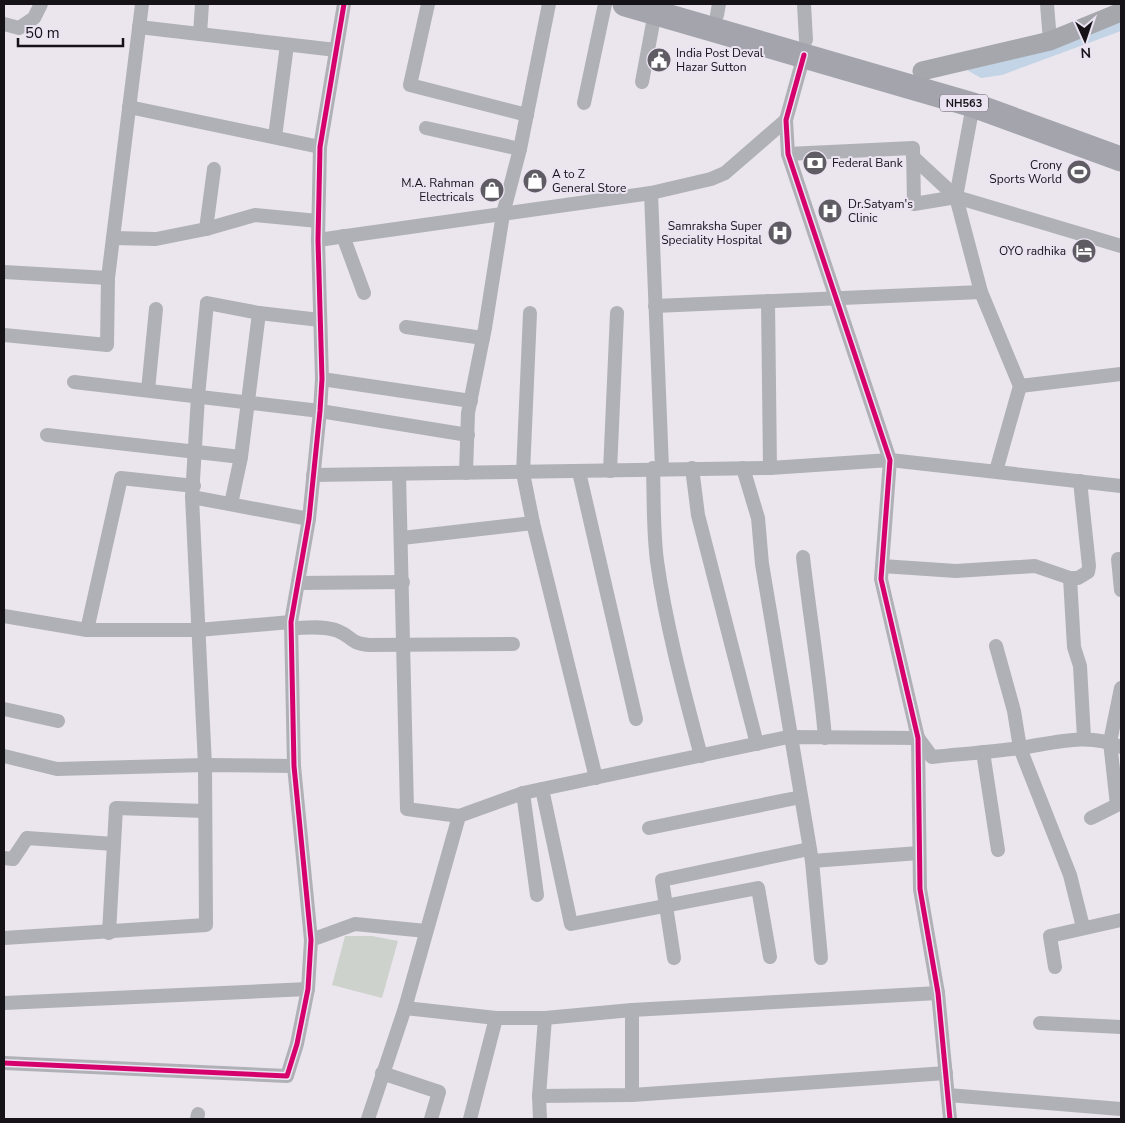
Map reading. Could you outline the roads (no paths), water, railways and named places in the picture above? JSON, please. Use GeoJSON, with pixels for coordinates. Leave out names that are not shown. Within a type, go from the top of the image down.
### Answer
{"type":"FeatureCollection","features":[{"type":"Feature","properties":{"kind":"highway","name":"NH563"},"geometry":{"type":"LineString","coordinates":[[648,6],[805,47],[922,71],[1121,140]]}},
{"type":"Feature","properties":{"kind":"highway","name":"NH563"},"geometry":{"type":"LineString","coordinates":[[648,6],[718,10],[805,47],[1121,159]]}},
{"type":"Feature","properties":{"kind":"street"},"geometry":{"type":"LineString","coordinates":[[4,24],[19,28],[34,18],[40,4]]}},
{"type":"Feature","properties":{"kind":"street"},"geometry":{"type":"LineString","coordinates":[[4,335],[108,344],[108,278],[142,4]]}},
{"type":"Feature","properties":{"kind":"street"},"geometry":{"type":"LineString","coordinates":[[200,34],[202,4]]}},
{"type":"Feature","properties":{"kind":"street"},"geometry":{"type":"LineString","coordinates":[[4,1063],[288,1076],[297,1044],[308,990],[312,940],[294,766],[291,625],[309,519],[322,379],[318,240],[320,147],[344,4]]}},
{"type":"Feature","properties":{"kind":"street"},"geometry":{"type":"LineString","coordinates":[[428,4],[410,86],[527,115]]}},
{"type":"Feature","properties":{"kind":"street"},"geometry":{"type":"LineString","coordinates":[[466,473],[471,401],[483,338],[502,214],[520,150],[549,4]]}},
{"type":"Feature","properties":{"kind":"street"},"geometry":{"type":"LineString","coordinates":[[584,103],[605,4]]}},
{"type":"Feature","properties":{"kind":"street"},"geometry":{"type":"LineString","coordinates":[[804,4],[805,47],[786,120],[788,154],[834,298],[890,460],[881,579],[918,738],[920,889],[938,993],[950,1119]]}},
{"type":"Feature","properties":{"kind":"street"},"geometry":{"type":"LineString","coordinates":[[1047,4],[1050,41]]}},
{"type":"Feature","properties":{"kind":"street"},"geometry":{"type":"LineString","coordinates":[[642,82],[648,6]]}},
{"type":"Feature","properties":{"kind":"street"},"geometry":{"type":"LineString","coordinates":[[922,71],[1050,41],[1121,12]]}},
{"type":"Feature","properties":{"kind":"street"},"geometry":{"type":"LineString","coordinates":[[139,27],[336,50]]}},
{"type":"Feature","properties":{"kind":"street"},"geometry":{"type":"LineString","coordinates":[[275,137],[287,45]]}},
{"type":"Feature","properties":{"kind":"street"},"geometry":{"type":"LineString","coordinates":[[973,105],[956,197],[981,292],[1020,386],[996,471]]}},
{"type":"Feature","properties":{"kind":"street"},"geometry":{"type":"LineString","coordinates":[[129,107],[320,147]]}},
{"type":"Feature","properties":{"kind":"street"},"geometry":{"type":"LineString","coordinates":[[318,240],[651,193],[711,179],[725,173],[786,120]]}},
{"type":"Feature","properties":{"kind":"street"},"geometry":{"type":"LineString","coordinates":[[426,128],[520,150]]}},
{"type":"Feature","properties":{"kind":"street"},"geometry":{"type":"LineString","coordinates":[[788,154],[913,148],[914,204],[956,197],[1121,246]]}},
{"type":"Feature","properties":{"kind":"street"},"geometry":{"type":"LineString","coordinates":[[913,157],[956,197]]}},
{"type":"Feature","properties":{"kind":"street"},"geometry":{"type":"LineString","coordinates":[[206,229],[214,169]]}},
{"type":"Feature","properties":{"kind":"street"},"geometry":{"type":"LineString","coordinates":[[651,193],[656,306],[658,468],[655,531],[662,588],[684,691],[701,756]]}},
{"type":"Feature","properties":{"kind":"street"},"geometry":{"type":"LineString","coordinates":[[113,238],[156,239],[206,229],[255,215],[318,221]]}},
{"type":"Feature","properties":{"kind":"street"},"geometry":{"type":"LineString","coordinates":[[343,236],[364,293]]}},
{"type":"Feature","properties":{"kind":"street"},"geometry":{"type":"LineString","coordinates":[[4,272],[108,278]]}},
{"type":"Feature","properties":{"kind":"street"},"geometry":{"type":"LineString","coordinates":[[656,306],[981,292]]}},
{"type":"Feature","properties":{"kind":"street"},"geometry":{"type":"LineString","coordinates":[[768,301],[770,468]]}},
{"type":"Feature","properties":{"kind":"street"},"geometry":{"type":"LineString","coordinates":[[4,938],[206,925],[205,765],[193,492],[197,451],[198,396],[207,302],[259,313],[320,320]]}},
{"type":"Feature","properties":{"kind":"street"},"geometry":{"type":"LineString","coordinates":[[148,390],[156,309]]}},
{"type":"Feature","properties":{"kind":"street"},"geometry":{"type":"LineString","coordinates":[[231,504],[241,457],[259,313]]}},
{"type":"Feature","properties":{"kind":"street"},"geometry":{"type":"LineString","coordinates":[[530,313],[523,473],[533,523],[596,778]]}},
{"type":"Feature","properties":{"kind":"street"},"geometry":{"type":"LineString","coordinates":[[610,471],[617,313]]}},
{"type":"Feature","properties":{"kind":"street"},"geometry":{"type":"LineString","coordinates":[[406,326],[483,338]]}},
{"type":"Feature","properties":{"kind":"street"},"geometry":{"type":"LineString","coordinates":[[1020,386],[1121,374]]}},
{"type":"Feature","properties":{"kind":"street"},"geometry":{"type":"LineString","coordinates":[[322,379],[471,401]]}},
{"type":"Feature","properties":{"kind":"street"},"geometry":{"type":"LineString","coordinates":[[74,382],[320,411],[468,435]]}},
{"type":"Feature","properties":{"kind":"street"},"geometry":{"type":"LineString","coordinates":[[46,435],[241,457]]}},
{"type":"Feature","properties":{"kind":"street"},"geometry":{"type":"LineString","coordinates":[[313,475],[579,472],[658,468],[770,468],[890,460],[1121,486]]}},
{"type":"Feature","properties":{"kind":"street"},"geometry":{"type":"LineString","coordinates":[[692,468],[698,515],[757,744]]}},
{"type":"Feature","properties":{"kind":"street"},"geometry":{"type":"LineString","coordinates":[[743,468],[758,518],[762,564],[810,855],[821,958]]}},
{"type":"Feature","properties":{"kind":"street"},"geometry":{"type":"LineString","coordinates":[[579,472],[636,719]]}},
{"type":"Feature","properties":{"kind":"street"},"geometry":{"type":"LineString","coordinates":[[399,474],[407,809],[459,816],[523,793],[791,737],[918,738]]}},
{"type":"Feature","properties":{"kind":"street"},"geometry":{"type":"LineString","coordinates":[[87,630],[121,478],[193,492],[231,504],[309,519]]}},
{"type":"Feature","properties":{"kind":"street"},"geometry":{"type":"LineString","coordinates":[[882,566],[956,571],[1035,566],[1070,578],[1084,575],[1088,572],[1089,566],[1080,481]]}},
{"type":"Feature","properties":{"kind":"street"},"geometry":{"type":"LineString","coordinates":[[402,538],[533,523]]}},
{"type":"Feature","properties":{"kind":"street"},"geometry":{"type":"LineString","coordinates":[[803,557],[810,619],[820,673],[825,738]]}},
{"type":"Feature","properties":{"kind":"street"},"geometry":{"type":"LineString","coordinates":[[1121,559],[1118,559],[1121,590]]}},
{"type":"Feature","properties":{"kind":"street"},"geometry":{"type":"LineString","coordinates":[[1070,578],[1074,647],[1080,666],[1084,738]]}},
{"type":"Feature","properties":{"kind":"street"},"geometry":{"type":"LineString","coordinates":[[298,582],[403,582]]}},
{"type":"Feature","properties":{"kind":"street"},"geometry":{"type":"LineString","coordinates":[[4,616],[87,630],[198,630],[291,625],[338,631],[350,641],[360,644],[513,644]]}},
{"type":"Feature","properties":{"kind":"street"},"geometry":{"type":"LineString","coordinates":[[996,646],[1014,712],[1020,748],[1070,875],[1083,926]]}},
{"type":"Feature","properties":{"kind":"street"},"geometry":{"type":"LineString","coordinates":[[1091,818],[1117,805],[1116,744],[1121,688]]}},
{"type":"Feature","properties":{"kind":"street"},"geometry":{"type":"LineString","coordinates":[[4,709],[58,721]]}},
{"type":"Feature","properties":{"kind":"street"},"geometry":{"type":"LineString","coordinates":[[918,738],[932,757],[1020,748],[1084,738],[1116,744]]}},
{"type":"Feature","properties":{"kind":"street"},"geometry":{"type":"LineString","coordinates":[[983,752],[998,850]]}},
{"type":"Feature","properties":{"kind":"street"},"geometry":{"type":"LineString","coordinates":[[4,756],[57,769],[205,765],[294,766]]}},
{"type":"Feature","properties":{"kind":"street"},"geometry":{"type":"LineString","coordinates":[[542,789],[572,924],[758,888],[770,957]]}},
{"type":"Feature","properties":{"kind":"street"},"geometry":{"type":"LineString","coordinates":[[523,793],[538,895]]}},
{"type":"Feature","properties":{"kind":"street"},"geometry":{"type":"LineString","coordinates":[[650,828],[801,796]]}},
{"type":"Feature","properties":{"kind":"street"},"geometry":{"type":"LineString","coordinates":[[109,932],[116,808],[205,812]]}},
{"type":"Feature","properties":{"kind":"street"},"geometry":{"type":"LineString","coordinates":[[368,1119],[382,1072],[405,1008],[459,816]]}},
{"type":"Feature","properties":{"kind":"street"},"geometry":{"type":"LineString","coordinates":[[4,858],[13,859],[27,838],[114,844]]}},
{"type":"Feature","properties":{"kind":"street"},"geometry":{"type":"LineString","coordinates":[[674,958],[662,880],[810,855],[919,853]]}},
{"type":"Feature","properties":{"kind":"street"},"geometry":{"type":"LineString","coordinates":[[1056,967],[1050,936],[1083,926],[1121,920]]}},
{"type":"Feature","properties":{"kind":"street"},"geometry":{"type":"LineString","coordinates":[[312,940],[355,924],[426,931]]}},
{"type":"Feature","properties":{"kind":"street"},"geometry":{"type":"LineString","coordinates":[[4,1003],[308,990]]}},
{"type":"Feature","properties":{"kind":"street"},"geometry":{"type":"LineString","coordinates":[[405,1008],[496,1018],[545,1018],[632,1010],[938,993]]}},
{"type":"Feature","properties":{"kind":"street"},"geometry":{"type":"LineString","coordinates":[[632,1010],[632,1095]]}},
{"type":"Feature","properties":{"kind":"street"},"geometry":{"type":"LineString","coordinates":[[470,1119],[496,1018]]}},
{"type":"Feature","properties":{"kind":"street"},"geometry":{"type":"LineString","coordinates":[[540,1119],[539,1096],[545,1018]]}},
{"type":"Feature","properties":{"kind":"street"},"geometry":{"type":"LineString","coordinates":[[1040,1023],[1121,1026]]}},
{"type":"Feature","properties":{"kind":"street"},"geometry":{"type":"LineString","coordinates":[[382,1072],[439,1092],[430,1119]]}},
{"type":"Feature","properties":{"kind":"street"},"geometry":{"type":"LineString","coordinates":[[539,1096],[632,1095],[946,1073]]}},
{"type":"Feature","properties":{"kind":"street"},"geometry":{"type":"LineString","coordinates":[[948,1095],[1121,1110]]}},
{"type":"Feature","properties":{"kind":"water"},"geometry":{"type":"Polygon","coordinates":[[[1121,20],[1121,31],[1002,75],[981,78],[967,70],[1043,50],[1121,20]]]}},
{"type":"Feature","properties":{"kind":"place","name":"India Post Deval Hazar Sutton"},"geometry":{"type":"Point","coordinates":[659,60]}},
{"type":"Feature","properties":{"kind":"place","name":"Federal Bank"},"geometry":{"type":"Point","coordinates":[815,163]}},
{"type":"Feature","properties":{"kind":"place","name":"Crony Sports World"},"geometry":{"type":"Point","coordinates":[1079,172]}},
{"type":"Feature","properties":{"kind":"place","name":"A to Z General Store"},"geometry":{"type":"Point","coordinates":[535,181]}},
{"type":"Feature","properties":{"kind":"place","name":"M.A. Rahman Electricals"},"geometry":{"type":"Point","coordinates":[492,190]}},
{"type":"Feature","properties":{"kind":"place","name":"Dr.Satyam's Clinic"},"geometry":{"type":"Point","coordinates":[830,211]}},
{"type":"Feature","properties":{"kind":"place","name":"Samraksha Super Speciality Hospital"},"geometry":{"type":"Point","coordinates":[780,233]}},
{"type":"Feature","properties":{"kind":"place","name":"OYO radhika"},"geometry":{"type":"Point","coordinates":[1084,251]}}]}
